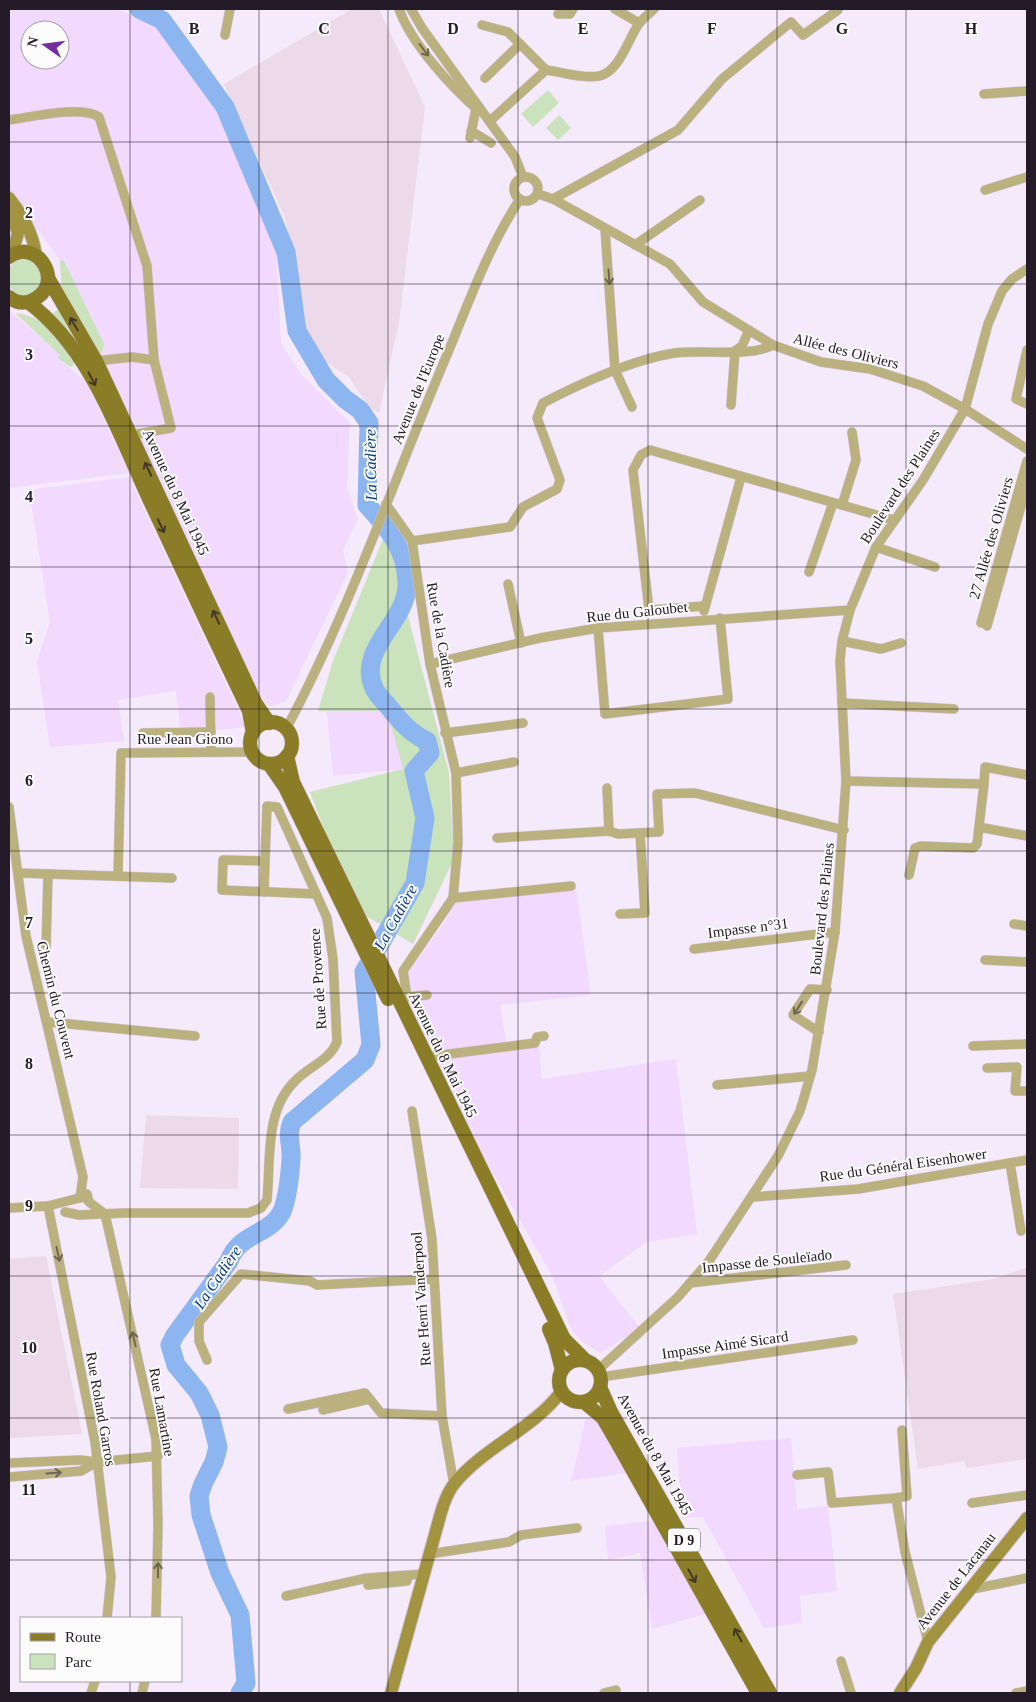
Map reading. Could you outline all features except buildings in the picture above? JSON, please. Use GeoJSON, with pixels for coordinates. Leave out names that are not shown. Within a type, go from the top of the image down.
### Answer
{"type":"FeatureCollection","features":[{"type":"Feature","properties":{"kind":"main road"},"geometry":{"type":"LineString","coordinates":[[9,198],[28,226],[33,238],[36,256],[21,252],[10,256]]}},
{"type":"Feature","properties":{"kind":"main road"},"geometry":{"type":"LineString","coordinates":[[9,206],[18,233],[10,256]]}},
{"type":"Feature","properties":{"kind":"main road","name":"Avenue du 8 Mai 1945"},"geometry":{"type":"LineString","coordinates":[[36,256],[44,262],[48,278],[96,361],[256,704],[269,722]]}},
{"type":"Feature","properties":{"kind":"main road"},"geometry":{"type":"LineString","coordinates":[[9,297],[19,302],[28,302],[39,297],[46,289],[48,278]]}},
{"type":"Feature","properties":{"kind":"main road","name":"Avenue du 8 Mai 1945"},"geometry":{"type":"LineString","coordinates":[[28,302],[44,314],[58,329],[82,361],[113,420],[248,712],[253,732]]}},
{"type":"Feature","properties":{"kind":"main road"},"geometry":{"type":"LineString","coordinates":[[269,722],[286,728],[291,739],[287,756],[276,763],[269,764],[258,759],[251,750],[253,732],[269,722]]}},
{"type":"Feature","properties":{"kind":"main road","name":"Avenue du 8 Mai 1945"},"geometry":{"type":"LineString","coordinates":[[287,756],[294,782],[365,942]]}},
{"type":"Feature","properties":{"kind":"main road","name":"Avenue du 8 Mai 1945"},"geometry":{"type":"LineString","coordinates":[[269,764],[285,787],[384,979],[556,1343],[562,1370]]}},
{"type":"Feature","properties":{"kind":"main road","name":"Avenue du 8 Mai 1945"},"geometry":{"type":"LineString","coordinates":[[384,979],[404,999],[426,1056],[564,1339],[585,1360]]}},
{"type":"Feature","properties":{"kind":"main road"},"geometry":{"type":"LineString","coordinates":[[585,1360],[600,1378],[592,1398],[584,1402],[572,1401],[562,1392],[559,1378],[562,1370],[570,1362],[585,1360]]}},
{"type":"Feature","properties":{"kind":"main road","name":"Avenue du 8 Mai 1945"},"geometry":{"type":"LineString","coordinates":[[600,1378],[611,1412],[770,1693]]}},
{"type":"Feature","properties":{"kind":"main road"},"geometry":{"type":"LineString","coordinates":[[391,1693],[445,1500],[454,1485],[488,1452],[552,1403],[562,1392]]}},
{"type":"Feature","properties":{"kind":"main road","name":"Avenue du 8 Mai 1945"},"geometry":{"type":"LineString","coordinates":[[584,1402],[603,1418],[758,1693]]}},
{"type":"Feature","properties":{"kind":"main road","name":"Avenue de Lacanau"},"geometry":{"type":"LineString","coordinates":[[900,1693],[916,1668],[928,1642],[1027,1518]]}},
{"type":"Feature","properties":{"kind":"street"},"geometry":{"type":"LineString","coordinates":[[224,35],[230,9]]}},
{"type":"Feature","properties":{"kind":"street"},"geometry":{"type":"LineString","coordinates":[[399,9],[412,34],[446,80],[490,121]]}},
{"type":"Feature","properties":{"kind":"street"},"geometry":{"type":"LineString","coordinates":[[411,9],[422,28],[515,156],[523,177]]}},
{"type":"Feature","properties":{"kind":"street"},"geometry":{"type":"LineString","coordinates":[[558,14],[568,15],[573,9]]}},
{"type":"Feature","properties":{"kind":"street"},"geometry":{"type":"LineString","coordinates":[[615,9],[639,23]]}},
{"type":"Feature","properties":{"kind":"street"},"geometry":{"type":"LineString","coordinates":[[482,25],[508,32],[546,70],[600,76],[608,72],[617,63],[639,23],[654,9]]}},
{"type":"Feature","properties":{"kind":"street"},"geometry":{"type":"LineString","coordinates":[[553,199],[678,130],[722,79],[791,22],[803,35],[838,10]]}},
{"type":"Feature","properties":{"kind":"street"},"geometry":{"type":"LineString","coordinates":[[485,78],[520,44]]}},
{"type":"Feature","properties":{"kind":"street"},"geometry":{"type":"LineString","coordinates":[[490,121],[546,70]]}},
{"type":"Feature","properties":{"kind":"street"},"geometry":{"type":"LineString","coordinates":[[984,94],[1027,91]]}},
{"type":"Feature","properties":{"kind":"street"},"geometry":{"type":"LineString","coordinates":[[476,109],[470,134],[491,145],[500,135]]}},
{"type":"Feature","properties":{"kind":"street"},"geometry":{"type":"LineString","coordinates":[[9,120],[72,112],[92,112],[100,117],[147,266],[154,360],[171,428],[132,435]]}},
{"type":"Feature","properties":{"kind":"street"},"geometry":{"type":"LineString","coordinates":[[523,177],[534,179],[538,186],[538,194],[530,201],[520,199],[514,189],[516,182],[523,177]]}},
{"type":"Feature","properties":{"kind":"street"},"geometry":{"type":"LineString","coordinates":[[985,190],[1027,177]]}},
{"type":"Feature","properties":{"kind":"street","name":"Allée des Oliviers"},"geometry":{"type":"LineString","coordinates":[[538,194],[553,199],[670,264],[703,302],[773,345],[821,362],[870,369],[923,386],[965,409],[1027,449]]}},
{"type":"Feature","properties":{"kind":"street","name":"Avenue de l'Europe"},"geometry":{"type":"LineString","coordinates":[[286,728],[305,692],[373,536],[429,394],[486,260],[504,224],[520,199]]}},
{"type":"Feature","properties":{"kind":"street"},"geometry":{"type":"LineString","coordinates":[[635,245],[700,200]]}},
{"type":"Feature","properties":{"kind":"street"},"geometry":{"type":"LineString","coordinates":[[605,229],[615,370],[632,407]]}},
{"type":"Feature","properties":{"kind":"street","name":"Boulevard des Plaines"},"geometry":{"type":"LineString","coordinates":[[600,1378],[710,1261],[778,1156],[800,1111],[810,1076],[819,1032],[835,932],[844,830],[846,781],[840,661],[842,641],[850,610],[876,547],[923,480],[965,409],[988,324],[1002,291],[1012,279],[1027,269]]}},
{"type":"Feature","properties":{"kind":"street"},"geometry":{"type":"LineString","coordinates":[[731,405],[736,351],[742,346],[749,330]]}},
{"type":"Feature","properties":{"kind":"street"},"geometry":{"type":"LineString","coordinates":[[412,540],[510,526],[523,506],[557,489],[560,480],[537,418],[542,404],[615,370],[674,353],[760,352],[773,345]]}},
{"type":"Feature","properties":{"kind":"street"},"geometry":{"type":"LineString","coordinates":[[1027,350],[1016,399],[1027,404]]}},
{"type":"Feature","properties":{"kind":"street"},"geometry":{"type":"LineString","coordinates":[[96,361],[132,358],[154,360]]}},
{"type":"Feature","properties":{"kind":"street"},"geometry":{"type":"LineString","coordinates":[[842,505],[856,460],[852,432]]}},
{"type":"Feature","properties":{"kind":"street"},"geometry":{"type":"LineString","coordinates":[[704,606],[649,610],[633,470],[641,455],[650,450],[894,520]]}},
{"type":"Feature","properties":{"kind":"street","name":"27 Allée des Oliviers"},"geometry":{"type":"LineString","coordinates":[[1027,461],[984,624],[1027,485]]}},
{"type":"Feature","properties":{"kind":"street"},"geometry":{"type":"LineString","coordinates":[[704,619],[704,606],[741,477]]}},
{"type":"Feature","properties":{"kind":"street"},"geometry":{"type":"LineString","coordinates":[[809,572],[832,503]]}},
{"type":"Feature","properties":{"kind":"street","name":"Rue de la Cadière"},"geometry":{"type":"LineString","coordinates":[[385,507],[412,540],[430,664],[456,773],[458,844],[454,898]]}},
{"type":"Feature","properties":{"kind":"street"},"geometry":{"type":"LineString","coordinates":[[876,547],[935,567]]}},
{"type":"Feature","properties":{"kind":"street"},"geometry":{"type":"LineString","coordinates":[[508,584],[521,643]]}},
{"type":"Feature","properties":{"kind":"street","name":"Rue du Galoubet"},"geometry":{"type":"LineString","coordinates":[[430,664],[598,628],[850,610]]}},
{"type":"Feature","properties":{"kind":"street"},"geometry":{"type":"LineString","coordinates":[[598,628],[605,714],[728,699],[720,618]]}},
{"type":"Feature","properties":{"kind":"street"},"geometry":{"type":"LineString","coordinates":[[842,641],[881,649],[901,643]]}},
{"type":"Feature","properties":{"kind":"street"},"geometry":{"type":"LineString","coordinates":[[210,697],[211,752]]}},
{"type":"Feature","properties":{"kind":"street"},"geometry":{"type":"LineString","coordinates":[[842,703],[954,709]]}},
{"type":"Feature","properties":{"kind":"street"},"geometry":{"type":"LineString","coordinates":[[446,733],[523,723]]}},
{"type":"Feature","properties":{"kind":"street"},"geometry":{"type":"LineString","coordinates":[[143,733],[211,732]]}},
{"type":"Feature","properties":{"kind":"street","name":"Rue Jean Giono"},"geometry":{"type":"LineString","coordinates":[[118,876],[121,753],[244,752],[251,750]]}},
{"type":"Feature","properties":{"kind":"street"},"geometry":{"type":"LineString","coordinates":[[456,773],[514,762]]}},
{"type":"Feature","properties":{"kind":"street"},"geometry":{"type":"LineString","coordinates":[[909,875],[915,848],[921,846],[973,848],[977,844],[985,767],[1027,775]]}},
{"type":"Feature","properties":{"kind":"street"},"geometry":{"type":"LineString","coordinates":[[846,781],[984,784]]}},
{"type":"Feature","properties":{"kind":"street"},"geometry":{"type":"LineString","coordinates":[[607,788],[609,831]]}},
{"type":"Feature","properties":{"kind":"street"},"geometry":{"type":"LineString","coordinates":[[496,838],[609,831],[618,834],[659,832],[657,794],[676,793],[695,793],[844,830]]}},
{"type":"Feature","properties":{"kind":"street","name":"Rue de Provence"},"geometry":{"type":"LineString","coordinates":[[105,1214],[248,1213],[261,1208],[267,1200],[272,1131],[275,1115],[283,1095],[312,1066],[332,1055],[337,1042],[333,959],[328,925],[277,807],[267,806],[264,892]]}},
{"type":"Feature","properties":{"kind":"street","name":"Chemin du Couvent"},"geometry":{"type":"LineString","coordinates":[[9,807],[26,936],[48,1022],[83,1177],[84,1200]]}},
{"type":"Feature","properties":{"kind":"street"},"geometry":{"type":"LineString","coordinates":[[979,827],[1027,836]]}},
{"type":"Feature","properties":{"kind":"street"},"geometry":{"type":"LineString","coordinates":[[620,914],[645,913],[640,834]]}},
{"type":"Feature","properties":{"kind":"street"},"geometry":{"type":"LineString","coordinates":[[265,861],[223,860],[222,890],[316,894]]}},
{"type":"Feature","properties":{"kind":"street"},"geometry":{"type":"LineString","coordinates":[[18,873],[172,878]]}},
{"type":"Feature","properties":{"kind":"street"},"geometry":{"type":"LineString","coordinates":[[46,949],[48,874]]}},
{"type":"Feature","properties":{"kind":"street"},"geometry":{"type":"LineString","coordinates":[[426,995],[404,999],[403,971],[454,898],[572,886]]}},
{"type":"Feature","properties":{"kind":"street"},"geometry":{"type":"LineString","coordinates":[[1014,924],[1027,926]]}},
{"type":"Feature","properties":{"kind":"street","name":"Impasse n°31"},"geometry":{"type":"LineString","coordinates":[[694,949],[835,932]]}},
{"type":"Feature","properties":{"kind":"street"},"geometry":{"type":"LineString","coordinates":[[985,960],[1027,962]]}},
{"type":"Feature","properties":{"kind":"street"},"geometry":{"type":"LineString","coordinates":[[819,1032],[793,1016],[810,989],[827,990]]}},
{"type":"Feature","properties":{"kind":"street"},"geometry":{"type":"LineString","coordinates":[[48,1022],[195,1036]]}},
{"type":"Feature","properties":{"kind":"street"},"geometry":{"type":"LineString","coordinates":[[426,1056],[535,1043],[537,1037],[544,1036]]}},
{"type":"Feature","properties":{"kind":"street"},"geometry":{"type":"LineString","coordinates":[[973,1046],[1027,1044]]}},
{"type":"Feature","properties":{"kind":"street"},"geometry":{"type":"LineString","coordinates":[[987,1068],[1017,1067],[1015,1091],[1027,1091]]}},
{"type":"Feature","properties":{"kind":"street"},"geometry":{"type":"LineString","coordinates":[[717,1085],[810,1076]]}},
{"type":"Feature","properties":{"kind":"street","name":"Rue Henri Vanderpool"},"geometry":{"type":"LineString","coordinates":[[412,1111],[432,1239],[442,1416],[454,1485]]}},
{"type":"Feature","properties":{"kind":"street","name":"Rue du Général Eisenhower"},"geometry":{"type":"LineString","coordinates":[[753,1197],[858,1189],[1027,1160]]}},
{"type":"Feature","properties":{"kind":"street"},"geometry":{"type":"LineString","coordinates":[[1010,1163],[1021,1230]]}},
{"type":"Feature","properties":{"kind":"street"},"geometry":{"type":"LineString","coordinates":[[9,1208],[48,1206],[61,1201],[84,1200],[105,1214]]}},
{"type":"Feature","properties":{"kind":"street"},"geometry":{"type":"LineString","coordinates":[[84,1200],[88,1208],[84,1212]]}},
{"type":"Feature","properties":{"kind":"street"},"geometry":{"type":"LineString","coordinates":[[48,1206],[65,1212],[105,1214]]}},
{"type":"Feature","properties":{"kind":"street","name":"Rue Roland Garros"},"geometry":{"type":"LineString","coordinates":[[48,1206],[96,1442],[111,1577],[108,1617]]}},
{"type":"Feature","properties":{"kind":"street","name":"Rue Lamartine"},"geometry":{"type":"LineString","coordinates":[[105,1214],[156,1439],[158,1456],[158,1603],[156,1617]]}},
{"type":"Feature","properties":{"kind":"street","name":"Impasse de Souleïado"},"geometry":{"type":"LineString","coordinates":[[690,1283],[846,1265]]}},
{"type":"Feature","properties":{"kind":"street"},"geometry":{"type":"LineString","coordinates":[[207,1360],[199,1341],[199,1322],[241,1274],[310,1281],[317,1285],[434,1279]]}},
{"type":"Feature","properties":{"kind":"street","name":"Impasse Aimé Sicard"},"geometry":{"type":"LineString","coordinates":[[600,1378],[853,1340]]}},
{"type":"Feature","properties":{"kind":"street"},"geometry":{"type":"LineString","coordinates":[[288,1409],[365,1393],[381,1412],[442,1416]]}},
{"type":"Feature","properties":{"kind":"street"},"geometry":{"type":"LineString","coordinates":[[324,1410],[370,1399]]}},
{"type":"Feature","properties":{"kind":"street"},"geometry":{"type":"LineString","coordinates":[[797,1475],[828,1472],[832,1503],[907,1496],[902,1430]]}},
{"type":"Feature","properties":{"kind":"street"},"geometry":{"type":"LineString","coordinates":[[9,1463],[80,1460],[97,1462],[158,1456]]}},
{"type":"Feature","properties":{"kind":"street"},"geometry":{"type":"LineString","coordinates":[[9,1477],[81,1471],[97,1462]]}},
{"type":"Feature","properties":{"kind":"street"},"geometry":{"type":"LineString","coordinates":[[972,1503],[1027,1496]]}},
{"type":"Feature","properties":{"kind":"street"},"geometry":{"type":"LineString","coordinates":[[896,1498],[905,1552],[928,1642]]}},
{"type":"Feature","properties":{"kind":"street"},"geometry":{"type":"LineString","coordinates":[[429,1554],[509,1542],[521,1535],[577,1528]]}},
{"type":"Feature","properties":{"kind":"street"},"geometry":{"type":"LineString","coordinates":[[368,1585],[423,1577]]}},
{"type":"Feature","properties":{"kind":"street"},"geometry":{"type":"LineString","coordinates":[[286,1596],[367,1578],[423,1577]]}},
{"type":"Feature","properties":{"kind":"street"},"geometry":{"type":"LineString","coordinates":[[968,1590],[1027,1578]]}},
{"type":"Feature","properties":{"kind":"street"},"geometry":{"type":"LineString","coordinates":[[840,1661],[851,1693]]}},
{"type":"Feature","properties":{"kind":"street"},"geometry":{"type":"LineString","coordinates":[[604,1693],[616,1690]]}},
{"type":"Feature","properties":{"kind":"street"},"geometry":{"type":"LineString","coordinates":[[1016,1693],[1027,1691]]}},
{"type":"Feature","properties":{"kind":"shaded area"},"geometry":{"type":"Polygon","coordinates":[[[9,9],[115,9],[159,25],[222,111],[275,230],[281,343],[300,373],[350,423],[347,488],[358,519],[343,550],[348,573],[286,701],[269,707],[259,694],[60,291],[59,259],[9,195],[9,9]]]}},
{"type":"Feature","properties":{"kind":"shaded area"},"geometry":{"type":"Polygon","coordinates":[[[352,9],[379,9],[425,107],[399,323],[379,413],[370,409],[349,377],[323,360],[309,342],[285,217],[224,84],[352,9]]]}},
{"type":"Feature","properties":{"kind":"shaded area"},"geometry":{"type":"Polygon","coordinates":[[[9,310],[60,355],[58,358],[86,381],[129,473],[9,488],[9,310]]]}},
{"type":"Feature","properties":{"kind":"shaded area"},"geometry":{"type":"Polygon","coordinates":[[[129,477],[246,727],[181,734],[176,691],[118,700],[124,741],[50,747],[37,661],[50,622],[29,490],[129,477]]]}},
{"type":"Feature","properties":{"kind":"shaded area"},"geometry":{"type":"Polygon","coordinates":[[[326,703],[376,709],[386,716],[398,739],[403,769],[333,776],[326,703]]]}},
{"type":"Feature","properties":{"kind":"shaded area"},"geometry":{"type":"Polygon","coordinates":[[[576,887],[591,995],[500,1005],[507,1048],[539,1046],[542,1079],[676,1059],[697,1234],[647,1242],[599,1276],[640,1328],[601,1353],[581,1341],[570,1327],[553,1277],[479,1149],[410,1007],[407,974],[444,923],[456,901],[576,887]]]}},
{"type":"Feature","properties":{"kind":"shaded area"},"geometry":{"type":"Polygon","coordinates":[[[146,1115],[239,1118],[238,1189],[140,1188],[146,1115]]]}},
{"type":"Feature","properties":{"kind":"shaded area"},"geometry":{"type":"Polygon","coordinates":[[[46,1256],[82,1434],[9,1438],[9,1259],[46,1256]]]}},
{"type":"Feature","properties":{"kind":"shaded area"},"geometry":{"type":"Polygon","coordinates":[[[1027,1267],[1027,1459],[967,1468],[964,1461],[918,1469],[893,1294],[994,1279],[1027,1267]]]}},
{"type":"Feature","properties":{"kind":"shaded area"},"geometry":{"type":"Polygon","coordinates":[[[603,1418],[633,1472],[571,1481],[586,1419],[603,1418]]]}},
{"type":"Feature","properties":{"kind":"shaded area"},"geometry":{"type":"Polygon","coordinates":[[[791,1438],[797,1509],[828,1506],[837,1591],[800,1596],[802,1623],[764,1628],[703,1517],[683,1518],[677,1448],[791,1438]]]}},
{"type":"Feature","properties":{"kind":"shaded area"},"geometry":{"type":"Polygon","coordinates":[[[661,1520],[713,1612],[652,1629],[640,1553],[608,1560],[605,1526],[661,1520]]]}},
{"type":"Feature","properties":{"kind":"green space"},"geometry":{"type":"Polygon","coordinates":[[[548,90],[559,103],[533,127],[521,114],[548,90]]]}},
{"type":"Feature","properties":{"kind":"green space"},"geometry":{"type":"Polygon","coordinates":[[[559,115],[571,128],[558,140],[546,128],[559,115]]]}},
{"type":"Feature","properties":{"kind":"green space"},"geometry":{"type":"Polygon","coordinates":[[[25,259],[37,265],[43,277],[37,289],[25,295],[13,289],[7,277],[13,265],[25,259]]]}},
{"type":"Feature","properties":{"kind":"green space"},"geometry":{"type":"Polygon","coordinates":[[[60,260],[64,261],[104,344],[102,353],[98,351],[62,291],[60,260]]]}},
{"type":"Feature","properties":{"kind":"green space"},"geometry":{"type":"Polygon","coordinates":[[[59,308],[85,356],[52,314],[59,308]]]}},
{"type":"Feature","properties":{"kind":"green space"},"geometry":{"type":"Polygon","coordinates":[[[15,313],[35,319],[50,330],[57,337],[74,363],[73,366],[70,367],[58,358],[60,355],[15,313]]]}},
{"type":"Feature","properties":{"kind":"green space"},"geometry":{"type":"Polygon","coordinates":[[[386,532],[449,773],[454,859],[413,944],[361,913],[336,860],[310,792],[403,769],[387,711],[318,711],[333,661],[386,532]]]}},
{"type":"Feature","properties":{"kind":"waterway","name":"La Cadière"},"geometry":{"type":"LineString","coordinates":[[139,9],[162,20],[225,107],[286,252],[297,331],[326,380],[345,399],[360,410],[369,423],[367,505],[395,540],[404,561],[407,584],[400,610],[377,648],[370,674],[378,695],[406,726],[427,741],[430,753],[414,771],[425,818],[415,883],[364,972],[371,1045],[365,1060],[292,1122],[289,1132],[290,1171],[283,1209],[272,1224],[240,1244],[175,1335],[170,1345],[176,1365],[199,1393],[210,1415],[218,1447],[214,1462],[199,1496],[201,1515],[220,1573],[240,1615],[246,1683],[240,1693]]}}]}
